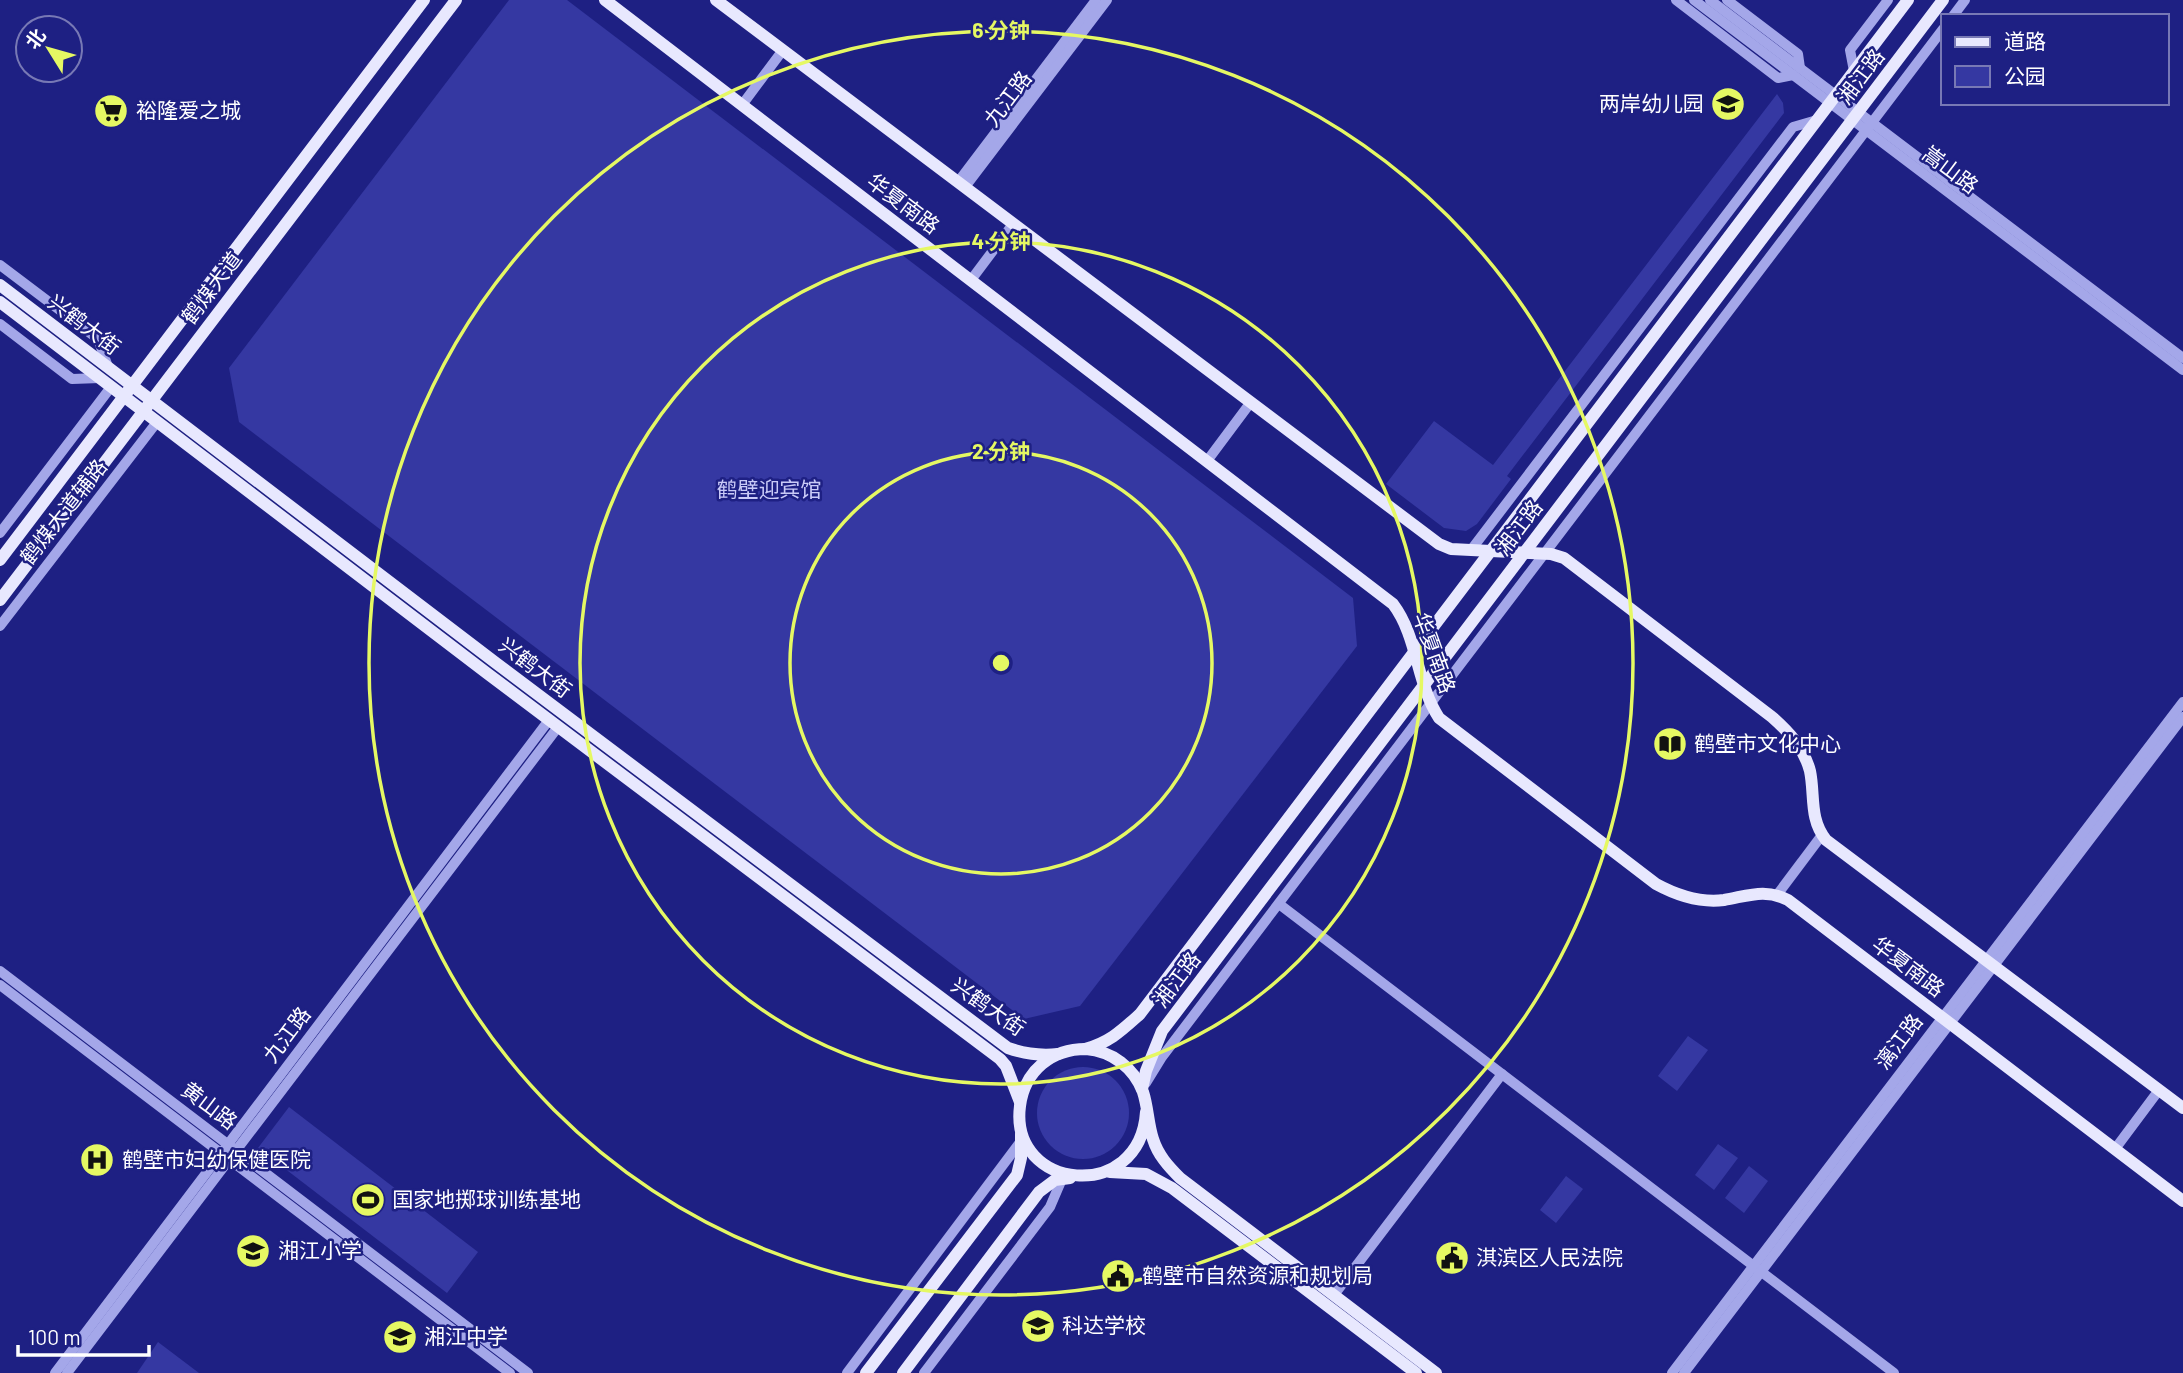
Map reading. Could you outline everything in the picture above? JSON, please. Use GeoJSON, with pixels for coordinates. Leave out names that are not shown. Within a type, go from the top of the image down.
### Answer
{"type":"FeatureCollection","features":[{"type":"Feature","properties":{"kind":"main road","name":"鹤煤大道"},"geometry":{"type":"LineString","coordinates":[[0,560],[424,0]]}},
{"type":"Feature","properties":{"kind":"main road","name":"鹤煤大道"},"geometry":{"type":"LineString","coordinates":[[0,600],[456,0]]}},
{"type":"Feature","properties":{"kind":"main road","name":"华夏南路"},"geometry":{"type":"LineString","coordinates":[[605,0],[1393,604],[1401,614],[1439,718],[1656,884],[1702,900],[1724,900],[1765,892],[1788,900],[2183,1201]]}},
{"type":"Feature","properties":{"kind":"main road"},"geometry":{"type":"LineString","coordinates":[[716,0],[1439,544],[1451,549],[1525,552],[1564,558],[1787,731],[1801,750],[1809,769],[1814,815],[1822,835],[2183,1108]]}},
{"type":"Feature","properties":{"kind":"main road","name":"湘江路"},"geometry":{"type":"LineString","coordinates":[[1085,1049],[1104,1043],[1140,1014],[1908,0]]}},
{"type":"Feature","properties":{"kind":"main road","name":"湘江路"},"geometry":{"type":"LineString","coordinates":[[1142,1089],[1146,1071],[1163,1031],[1943,0]]}},
{"type":"Feature","properties":{"kind":"main road","name":"兴鹤大街"},"geometry":{"type":"LineString","coordinates":[[0,285],[104,373],[111,387],[128,391]]}},
{"type":"Feature","properties":{"kind":"main road","name":"兴鹤大街"},"geometry":{"type":"LineString","coordinates":[[0,302],[104,373],[1008,1048],[1040,1056],[1058,1054]]}},
{"type":"Feature","properties":{"kind":"main road","name":"兴鹤大街"},"geometry":{"type":"LineString","coordinates":[[148,406],[158,422],[1000,1059],[1006,1066],[1020,1102]]}},
{"type":"Feature","properties":{"kind":"main road"},"geometry":{"type":"LineString","coordinates":[[866,1373],[1017,1175],[1021,1158],[1020,1102],[1030,1077],[1042,1064],[1058,1054],[1085,1049],[1104,1053],[1121,1062],[1134,1075],[1142,1089],[1153,1139],[1168,1167],[1436,1373]]}},
{"type":"Feature","properties":{"kind":"main road"},"geometry":{"type":"LineString","coordinates":[[1106,1172],[1122,1163],[1136,1148],[1144,1131],[1146,1112]]}},
{"type":"Feature","properties":{"kind":"main road"},"geometry":{"type":"LineString","coordinates":[[1021,1135],[1042,1162],[1058,1172],[1077,1176]]}},
{"type":"Feature","properties":{"kind":"main road"},"geometry":{"type":"LineString","coordinates":[[902,1373],[1040,1192],[1055,1180],[1106,1172],[1146,1174],[1172,1188],[1416,1373]]}},
{"type":"Feature","properties":{"kind":"street","name":"九江路"},"geometry":{"type":"LineString","coordinates":[[962,185],[1096,0]]}},
{"type":"Feature","properties":{"kind":"street","name":"九江路"},"geometry":{"type":"LineString","coordinates":[[962,185],[1107,0]]}},
{"type":"Feature","properties":{"kind":"street"},"geometry":{"type":"LineString","coordinates":[[1676,0],[1778,78],[1797,72],[1798,54],[1727,0]]}},
{"type":"Feature","properties":{"kind":"street","name":"嵩山路"},"geometry":{"type":"LineString","coordinates":[[1694,0],[1833,99],[2183,370]]}},
{"type":"Feature","properties":{"kind":"street","name":"嵩山路"},"geometry":{"type":"LineString","coordinates":[[1710,0],[1797,72]]}},
{"type":"Feature","properties":{"kind":"street"},"geometry":{"type":"LineString","coordinates":[[1854,71],[1850,50],[1888,0]]}},
{"type":"Feature","properties":{"kind":"street"},"geometry":{"type":"LineString","coordinates":[[1142,1089],[1162,1057],[1941,32]]}},
{"type":"Feature","properties":{"kind":"street"},"geometry":{"type":"LineString","coordinates":[[741,105],[783,50]]}},
{"type":"Feature","properties":{"kind":"street"},"geometry":{"type":"LineString","coordinates":[[1471,550],[1793,127],[1817,120]]}},
{"type":"Feature","properties":{"kind":"street","name":"嵩山路"},"geometry":{"type":"LineString","coordinates":[[1869,127],[2183,358]]}},
{"type":"Feature","properties":{"kind":"street"},"geometry":{"type":"LineString","coordinates":[[971,280],[1013,223]]}},
{"type":"Feature","properties":{"kind":"street"},"geometry":{"type":"LineString","coordinates":[[0,265],[98,340],[104,373],[72,379],[0,324]]}},
{"type":"Feature","properties":{"kind":"street"},"geometry":{"type":"LineString","coordinates":[[0,533],[111,387]]}},
{"type":"Feature","properties":{"kind":"street"},"geometry":{"type":"LineString","coordinates":[[1207,461],[1251,402]]}},
{"type":"Feature","properties":{"kind":"street","name":"鹤煤大道辅路"},"geometry":{"type":"LineString","coordinates":[[0,626],[158,422]]}},
{"type":"Feature","properties":{"kind":"street","name":"漓江路"},"geometry":{"type":"LineString","coordinates":[[1990,963],[2183,702]]}},
{"type":"Feature","properties":{"kind":"street","name":"漓江路"},"geometry":{"type":"LineString","coordinates":[[1672,1373],[1757,1268],[1990,963],[2183,717]]}},
{"type":"Feature","properties":{"kind":"street","name":"九江路"},"geometry":{"type":"LineString","coordinates":[[67,1373],[229,1152],[554,723]]}},
{"type":"Feature","properties":{"kind":"street"},"geometry":{"type":"LineString","coordinates":[[1777,895],[1822,835]]}},
{"type":"Feature","properties":{"kind":"street"},"geometry":{"type":"LineString","coordinates":[[1279,904],[1894,1373]]}},
{"type":"Feature","properties":{"kind":"street","name":"黄山路"},"geometry":{"type":"LineString","coordinates":[[0,971],[510,1373]]}},
{"type":"Feature","properties":{"kind":"street","name":"黄山路"},"geometry":{"type":"LineString","coordinates":[[0,985],[528,1373]]}},
{"type":"Feature","properties":{"kind":"street"},"geometry":{"type":"LineString","coordinates":[[1334,1295],[1502,1074]]}},
{"type":"Feature","properties":{"kind":"street"},"geometry":{"type":"LineString","coordinates":[[2115,1149],[2160,1090]]}},
{"type":"Feature","properties":{"kind":"street"},"geometry":{"type":"LineString","coordinates":[[847,1373],[1021,1135]]}},
{"type":"Feature","properties":{"kind":"street","name":"九江路"},"geometry":{"type":"LineString","coordinates":[[55,1373],[229,1152]]}},
{"type":"Feature","properties":{"kind":"street"},"geometry":{"type":"LineString","coordinates":[[924,1373],[1050,1207],[1062,1179]]}},
{"type":"Feature","properties":{"kind":"street","name":"漓江路"},"geometry":{"type":"LineString","coordinates":[[1684,1373],[1757,1268]]}},
{"type":"Feature","properties":{"kind":"green space","name":"鹤壁迎宾馆"},"geometry":{"type":"Polygon","coordinates":[[[509,0],[567,0],[1353,598],[1357,646],[1080,1006],[1024,1019],[239,422],[229,368],[509,0]]]}},
{"type":"Feature","properties":{"kind":"green space"},"geometry":{"type":"Polygon","coordinates":[[[1777,94],[1783,103],[1784,113],[1507,476],[1511,479],[1477,524],[1466,531],[1444,528],[1386,484],[1434,421],[1493,465],[1777,94]]]}},
{"type":"Feature","properties":{"kind":"green space"},"geometry":{"type":"Polygon","coordinates":[[[1688,1036],[1708,1050],[1677,1091],[1658,1076],[1688,1036]]]}},
{"type":"Feature","properties":{"kind":"green space"},"geometry":{"type":"Polygon","coordinates":[[[1083,1067],[1101,1070],[1116,1080],[1126,1095],[1129,1113],[1126,1131],[1116,1146],[1101,1156],[1083,1159],[1065,1156],[1050,1146],[1040,1131],[1037,1113],[1040,1095],[1050,1080],[1065,1070],[1083,1067]]]}},
{"type":"Feature","properties":{"kind":"green space","name":"国家地掷球训练基地"},"geometry":{"type":"Polygon","coordinates":[[[289,1107],[478,1252],[447,1293],[258,1148],[289,1107]]]}},
{"type":"Feature","properties":{"kind":"green space"},"geometry":{"type":"Polygon","coordinates":[[[1718,1144],[1738,1158],[1714,1190],[1695,1175],[1718,1144]]]}},
{"type":"Feature","properties":{"kind":"green space"},"geometry":{"type":"Polygon","coordinates":[[[1749,1166],[1768,1181],[1744,1213],[1725,1198],[1749,1166]]]}},
{"type":"Feature","properties":{"kind":"green space"},"geometry":{"type":"Polygon","coordinates":[[[1566,1176],[1583,1189],[1556,1223],[1540,1210],[1566,1176]]]}},
{"type":"Feature","properties":{"kind":"green space"},"geometry":{"type":"Polygon","coordinates":[[[158,1342],[199,1373],[137,1373],[158,1342]]]}},
{"type":"Feature","properties":{"kind":"place","name":"两岸幼儿园"},"geometry":{"type":"Point","coordinates":[1728,104]}},
{"type":"Feature","properties":{"kind":"place","name":"裕隆爱之城"},"geometry":{"type":"Point","coordinates":[111,111]}},
{"type":"Feature","properties":{"kind":"place","name":"鹤壁市文化中心"},"geometry":{"type":"Point","coordinates":[1670,744]}},
{"type":"Feature","properties":{"kind":"place","name":"鹤壁市妇幼保健医院"},"geometry":{"type":"Point","coordinates":[97,1160]}},
{"type":"Feature","properties":{"kind":"place","name":"国家地掷球训练基地"},"geometry":{"type":"Point","coordinates":[368,1200]}},
{"type":"Feature","properties":{"kind":"place","name":"湘江小学"},"geometry":{"type":"Point","coordinates":[253,1251]}},
{"type":"Feature","properties":{"kind":"place","name":"淇滨区人民法院"},"geometry":{"type":"Point","coordinates":[1452,1258]}},
{"type":"Feature","properties":{"kind":"place","name":"鹤壁市自然资源和规划局"},"geometry":{"type":"Point","coordinates":[1118,1276]}},
{"type":"Feature","properties":{"kind":"place","name":"科达学校"},"geometry":{"type":"Point","coordinates":[1038,1326]}},
{"type":"Feature","properties":{"kind":"place","name":"湘江中学"},"geometry":{"type":"Point","coordinates":[400,1337]}}]}
